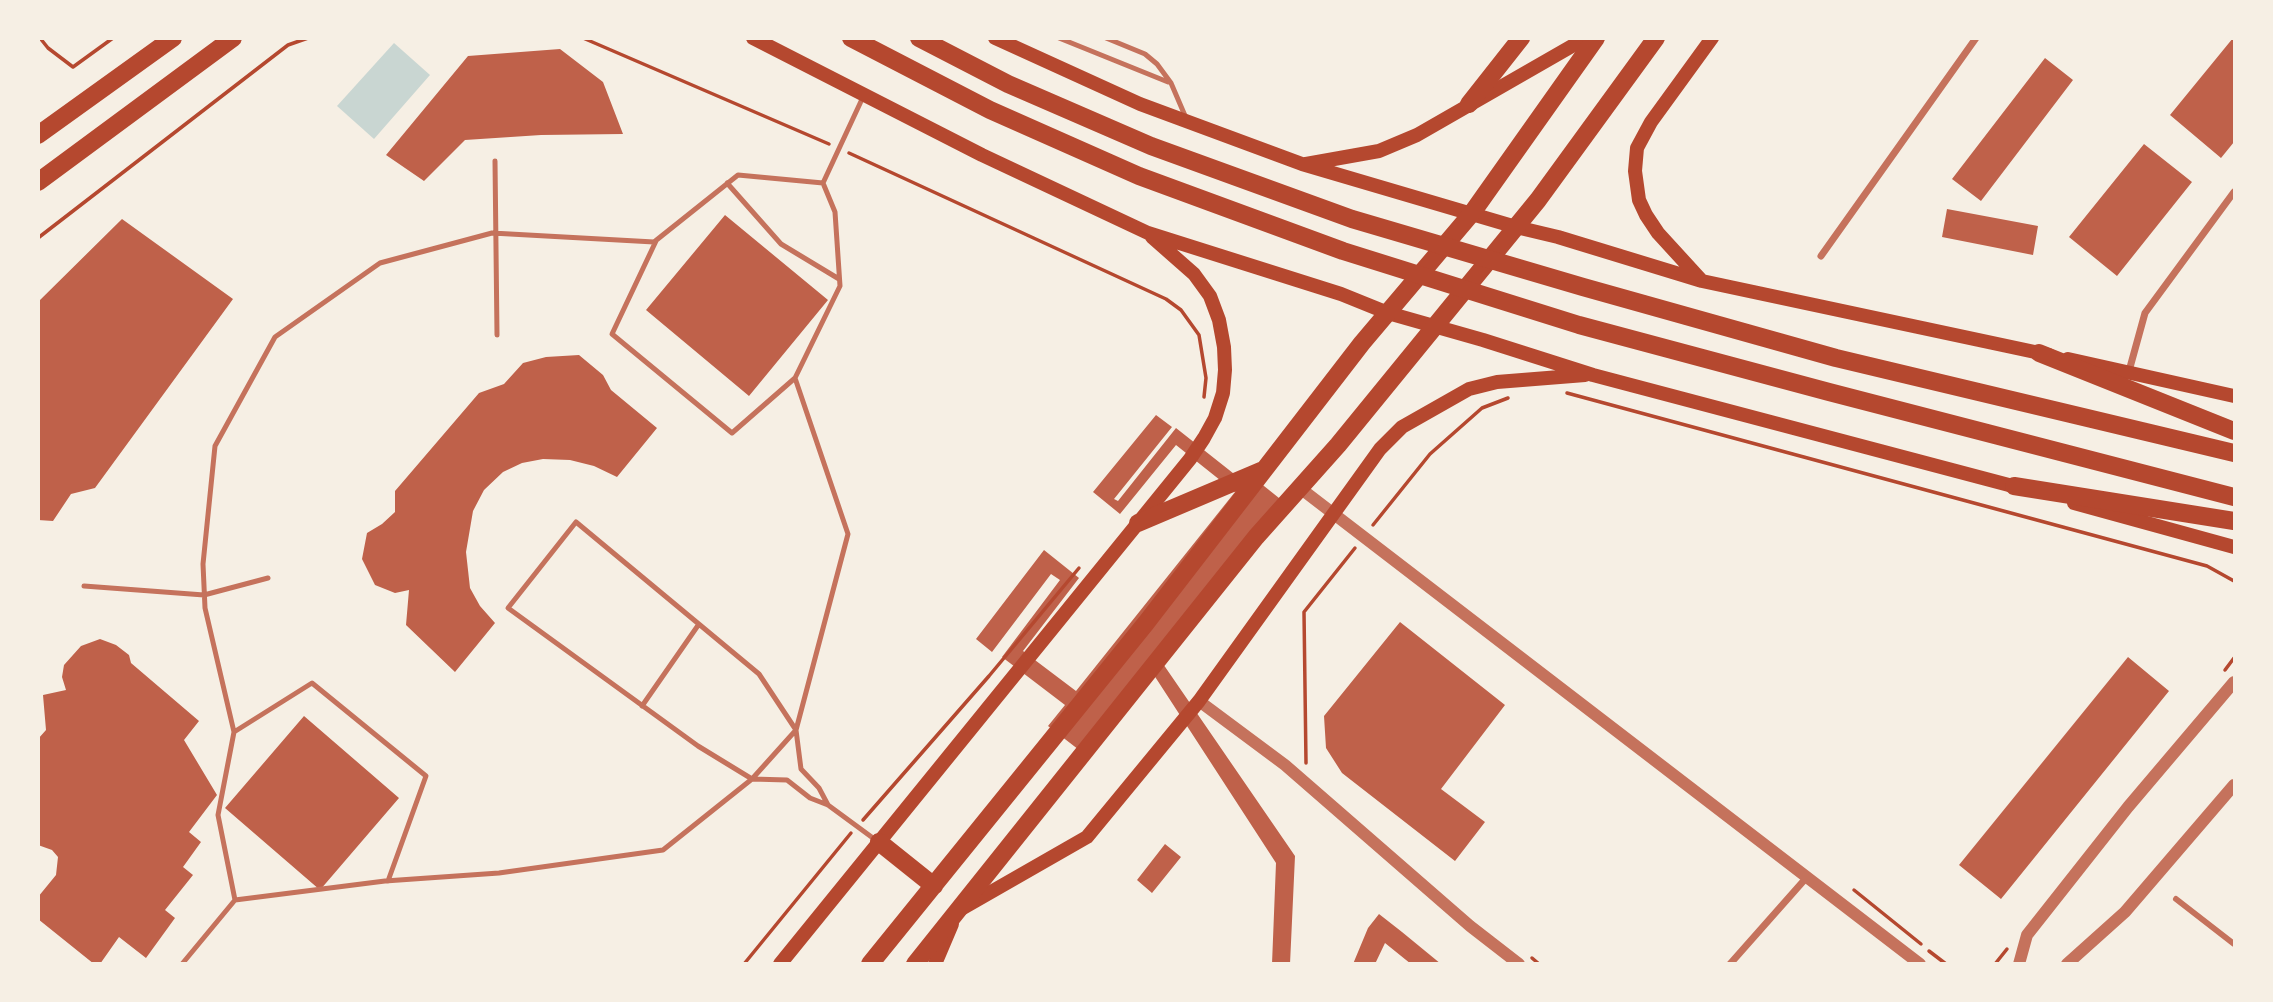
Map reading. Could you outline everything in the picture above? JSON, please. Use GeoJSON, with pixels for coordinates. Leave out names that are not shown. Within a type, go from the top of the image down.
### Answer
{"type":"FeatureCollection","features":[{"type":"Feature","properties":{"kind":"main road"},"geometry":{"type":"LineString","coordinates":[[38,135],[173,38]]}},
{"type":"Feature","properties":{"kind":"main road"},"geometry":{"type":"LineString","coordinates":[[38,182],[233,38]]}},
{"type":"Feature","properties":{"kind":"main road"},"geometry":{"type":"LineString","coordinates":[[754,38],[982,155],[1148,233],[1340,294],[1388,313],[1593,375],[2235,547]]}},
{"type":"Feature","properties":{"kind":"main road"},"geometry":{"type":"LineString","coordinates":[[851,38],[990,110],[1139,176],[1330,247],[1579,325],[2235,498]]}},
{"type":"Feature","properties":{"kind":"main road"},"geometry":{"type":"LineString","coordinates":[[919,38],[1008,84],[1151,146],[1352,219],[1836,358],[2235,453]]}},
{"type":"Feature","properties":{"kind":"main road"},"geometry":{"type":"LineString","coordinates":[[995,38],[1140,104],[1302,164],[1702,281],[2235,396]]}},
{"type":"Feature","properties":{"kind":"main road"},"geometry":{"type":"LineString","coordinates":[[1469,104],[1521,38]]}},
{"type":"Feature","properties":{"kind":"main road"},"geometry":{"type":"LineString","coordinates":[[1302,164],[1379,151],[1417,135],[1587,38]]}},
{"type":"Feature","properties":{"kind":"main road"},"geometry":{"type":"LineString","coordinates":[[870,964],[1146,623],[1388,313],[1472,213],[1596,38]]}},
{"type":"Feature","properties":{"kind":"main road"},"geometry":{"type":"LineString","coordinates":[[915,964],[1256,537],[1338,445],[1516,227],[1656,38]]}},
{"type":"Feature","properties":{"kind":"main road"},"geometry":{"type":"LineString","coordinates":[[1702,281],[1658,233],[1646,215],[1639,200],[1635,171],[1637,148],[1651,122],[1713,38]]}},
{"type":"Feature","properties":{"kind":"main road"},"geometry":{"type":"LineString","coordinates":[[780,964],[1138,523],[1204,438],[1215,418],[1223,393],[1225,370],[1219,320],[1210,296],[1194,275],[1148,233]]}},
{"type":"Feature","properties":{"kind":"main road"},"geometry":{"type":"LineString","coordinates":[[2039,353],[2235,431]]}},
{"type":"Feature","properties":{"kind":"main road"},"geometry":{"type":"LineString","coordinates":[[935,964],[958,910],[1087,837],[1199,701],[1380,449],[1402,427],[1469,389],[1497,382],[1593,375]]}},
{"type":"Feature","properties":{"kind":"main road"},"geometry":{"type":"LineString","coordinates":[[1138,523],[1266,468]]}},
{"type":"Feature","properties":{"kind":"main road"},"geometry":{"type":"LineString","coordinates":[[2014,486],[2235,521]]}},
{"type":"Feature","properties":{"kind":"main road"},"geometry":{"type":"LineString","coordinates":[[878,842],[934,886]]}},
{"type":"Feature","properties":{"kind":"street"},"geometry":{"type":"LineString","coordinates":[[1821,256],[1976,38]]}},
{"type":"Feature","properties":{"kind":"street"},"geometry":{"type":"LineString","coordinates":[[2129,371],[2145,313],[2235,192]]}},
{"type":"Feature","properties":{"kind":"street"},"geometry":{"type":"LineString","coordinates":[[1300,488],[1920,964]]}},
{"type":"Feature","properties":{"kind":"street"},"geometry":{"type":"LineString","coordinates":[[2019,964],[2027,935],[2128,807],[2235,682]]}},
{"type":"Feature","properties":{"kind":"street"},"geometry":{"type":"LineString","coordinates":[[1199,701],[1285,765],[1470,926],[1524,960]]}},
{"type":"Feature","properties":{"kind":"street"},"geometry":{"type":"LineString","coordinates":[[2067,964],[2125,912],[2235,785]]}},
{"type":"Feature","properties":{"kind":"street"},"geometry":{"type":"LineString","coordinates":[[1730,964],[1807,877]]}},
{"type":"Feature","properties":{"kind":"street"},"geometry":{"type":"LineString","coordinates":[[2176,899],[2235,944]]}},
{"type":"Feature","properties":{"kind":"lane"},"geometry":{"type":"LineString","coordinates":[[1059,38],[1171,83]]}},
{"type":"Feature","properties":{"kind":"lane"},"geometry":{"type":"LineString","coordinates":[[1106,38],[1145,54],[1157,64],[1171,83],[1188,122]]}},
{"type":"Feature","properties":{"kind":"lane"},"geometry":{"type":"LineString","coordinates":[[823,183],[738,175],[656,241],[612,334],[733,433],[795,378],[840,286],[835,212],[823,183],[864,96]]}},
{"type":"Feature","properties":{"kind":"lane"},"geometry":{"type":"LineString","coordinates":[[495,161],[497,335]]}},
{"type":"Feature","properties":{"kind":"lane"},"geometry":{"type":"LineString","coordinates":[[727,183],[781,244],[839,279]]}},
{"type":"Feature","properties":{"kind":"lane"},"geometry":{"type":"LineString","coordinates":[[235,900],[218,815],[234,732],[205,608],[203,564],[215,446],[275,337],[380,264],[496,233],[656,241]]}},
{"type":"Feature","properties":{"kind":"lane"},"geometry":{"type":"LineString","coordinates":[[795,378],[848,534],[796,730],[801,769],[819,788],[828,805]]}},
{"type":"Feature","properties":{"kind":"lane"},"geometry":{"type":"LineString","coordinates":[[796,730],[759,674],[576,522],[508,608],[698,747],[752,779],[788,780],[810,798],[828,805],[878,842]]}},
{"type":"Feature","properties":{"kind":"lane"},"geometry":{"type":"LineString","coordinates":[[84,586],[204,595],[268,578]]}},
{"type":"Feature","properties":{"kind":"lane"},"geometry":{"type":"LineString","coordinates":[[642,706],[699,624]]}},
{"type":"Feature","properties":{"kind":"lane"},"geometry":{"type":"LineString","coordinates":[[234,732],[312,683],[426,776],[388,881]]}},
{"type":"Feature","properties":{"kind":"lane"},"geometry":{"type":"LineString","coordinates":[[182,964],[235,900],[388,881],[499,873],[663,850],[752,779],[796,730]]}},
{"type":"Feature","properties":{"kind":"path"},"geometry":{"type":"LineString","coordinates":[[40,38],[48,48],[73,67],[113,38]]}},
{"type":"Feature","properties":{"kind":"path"},"geometry":{"type":"LineString","coordinates":[[38,238],[288,45],[308,38]]}},
{"type":"Feature","properties":{"kind":"path"},"geometry":{"type":"LineString","coordinates":[[583,38],[839,148],[1166,299],[1181,310],[1199,335],[1206,378],[1204,399]]}},
{"type":"Feature","properties":{"kind":"path"},"geometry":{"type":"LineString","coordinates":[[1560,392],[2207,566],[2235,581]]}},
{"type":"Feature","properties":{"kind":"path"},"geometry":{"type":"LineString","coordinates":[[1306,772],[1304,612],[1430,454],[1482,408],[1518,394]]}},
{"type":"Feature","properties":{"kind":"path"},"geometry":{"type":"LineString","coordinates":[[744,964],[857,826],[1082,565]]}},
{"type":"Feature","properties":{"kind":"path"},"geometry":{"type":"LineString","coordinates":[[1854,890],[1946,964]]}},
{"type":"Feature","properties":{"kind":"path"},"geometry":{"type":"LineString","coordinates":[[1524,960],[1539,964]]}},
{"type":"Feature","properties":{"kind":"shaded area"},"geometry":{"type":"Polygon","coordinates":[[[394,43],[430,75],[374,139],[337,106],[394,43]]]}},
{"type":"Feature","properties":{"kind":"building"},"geometry":{"type":"Polygon","coordinates":[[[2233,38],[2234,142],[2221,158],[2170,115],[2233,38]]]}},
{"type":"Feature","properties":{"kind":"building"},"geometry":{"type":"Polygon","coordinates":[[[560,49],[603,82],[623,134],[541,135],[465,140],[424,181],[386,155],[468,56],[560,49]]]}},
{"type":"Feature","properties":{"kind":"building"},"geometry":{"type":"Polygon","coordinates":[[[2045,58],[2073,80],[1981,201],[1952,179],[2045,58]]]}},
{"type":"Feature","properties":{"kind":"building"},"geometry":{"type":"Polygon","coordinates":[[[2144,144],[2192,182],[2117,276],[2069,237],[2144,144]]]}},
{"type":"Feature","properties":{"kind":"building"},"geometry":{"type":"Polygon","coordinates":[[[1947,209],[2038,226],[2033,255],[1942,237],[1947,209]]]}},
{"type":"Feature","properties":{"kind":"building"},"geometry":{"type":"Polygon","coordinates":[[[725,215],[828,300],[749,396],[646,310],[725,215]]]}},
{"type":"Feature","properties":{"kind":"building"},"geometry":{"type":"Polygon","coordinates":[[[122,219],[233,299],[95,488],[71,494],[53,521],[38,520],[38,302],[122,219]]]}},
{"type":"Feature","properties":{"kind":"building"},"geometry":{"type":"Polygon","coordinates":[[[579,355],[603,375],[611,390],[657,428],[617,477],[594,466],[570,460],[543,459],[522,463],[503,472],[484,490],[473,511],[466,552],[470,588],[480,606],[495,623],[455,672],[406,625],[409,590],[395,593],[375,585],[362,559],[367,533],[395,512],[395,491],[479,393],[504,384],[523,363],[546,357],[579,355]]]}},
{"type":"Feature","properties":{"kind":"building"},"geometry":{"type":"Polygon","coordinates":[[[1156,415],[1172,427],[1114,499],[1118,501],[1176,428],[1243,481],[1249,474],[1284,502],[1159,658],[1295,856],[1290,964],[1272,964],[1276,863],[1150,669],[1083,753],[1048,726],[1065,705],[1002,657],[1060,580],[1051,574],[992,652],[976,639],[1044,550],[1079,578],[1023,651],[1076,691],[1235,492],[1176,445],[1120,514],[1093,492],[1156,415]]]}},
{"type":"Feature","properties":{"kind":"building"},"geometry":{"type":"Polygon","coordinates":[[[1400,622],[1505,705],[1441,789],[1485,822],[1455,861],[1342,773],[1326,748],[1324,716],[1400,622]]]}},
{"type":"Feature","properties":{"kind":"building"},"geometry":{"type":"Polygon","coordinates":[[[100,639],[116,645],[129,655],[131,663],[199,721],[184,740],[217,795],[189,832],[201,842],[183,867],[193,875],[165,910],[175,918],[146,958],[119,937],[100,964],[94,964],[38,919],[38,897],[56,875],[58,857],[52,850],[38,845],[38,739],[46,730],[43,695],[66,690],[62,677],[64,665],[81,646],[100,639]]]}},
{"type":"Feature","properties":{"kind":"building"},"geometry":{"type":"Polygon","coordinates":[[[2128,657],[2169,691],[2001,899],[1959,865],[2128,657]]]}},
{"type":"Feature","properties":{"kind":"building"},"geometry":{"type":"Polygon","coordinates":[[[304,716],[399,798],[320,890],[225,808],[304,716]]]}},
{"type":"Feature","properties":{"kind":"building"},"geometry":{"type":"Polygon","coordinates":[[[1165,844],[1181,857],[1152,893],[1137,880],[1165,844]]]}},
{"type":"Feature","properties":{"kind":"building"},"geometry":{"type":"Polygon","coordinates":[[[1379,914],[1441,964],[1411,964],[1385,943],[1375,964],[1353,964],[1368,928],[1379,914]]]}}]}
